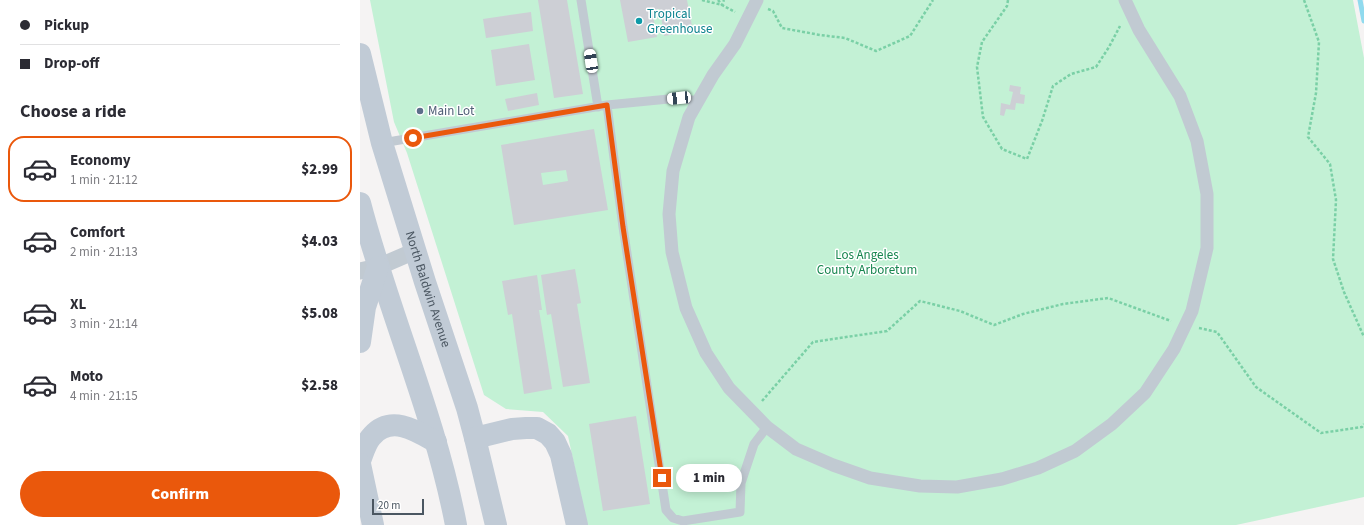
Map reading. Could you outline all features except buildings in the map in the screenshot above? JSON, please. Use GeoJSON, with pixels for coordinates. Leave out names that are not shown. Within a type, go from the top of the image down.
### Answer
{"type":"FeatureCollection","features":[{"type":"Feature","properties":{"kind":"main road","name":"North Baldwin Avenue"},"geometry":{"type":"LineString","coordinates":[[360,54],[382,143],[415,251],[467,408],[496,525]]}},
{"type":"Feature","properties":{"kind":"main road"},"geometry":{"type":"LineString","coordinates":[[360,203],[369,269],[436,442],[445,474],[456,525]]}},
{"type":"Feature","properties":{"kind":"main road"},"geometry":{"type":"LineString","coordinates":[[360,342],[369,269]]}},
{"type":"Feature","properties":{"kind":"main road"},"geometry":{"type":"LineString","coordinates":[[360,461],[372,436],[385,426],[406,426],[436,442]]}},
{"type":"Feature","properties":{"kind":"main road"},"geometry":{"type":"LineString","coordinates":[[475,438],[512,429],[526,428],[537,428],[548,434],[556,442],[561,455],[577,525]]}},
{"type":"Feature","properties":{"kind":"main road"},"geometry":{"type":"LineString","coordinates":[[360,464],[373,525]]}},
{"type":"Feature","properties":{"kind":"street"},"geometry":{"type":"LineString","coordinates":[[756,2],[735,44],[713,75],[689,117],[673,171],[669,214],[672,252],[686,308],[706,353],[730,388],[767,427],[796,449],[833,465],[870,478],[920,486],[957,487],[1002,479],[1038,468],[1075,451],[1112,424],[1145,393],[1174,349],[1192,311],[1207,248],[1207,194],[1197,141],[1180,96],[1139,30],[1127,5]]}},
{"type":"Feature","properties":{"kind":"street"},"geometry":{"type":"LineString","coordinates":[[369,269],[415,251]]}},
{"type":"Feature","properties":{"kind":"lane"},"geometry":{"type":"LineString","coordinates":[[581,0],[602,106],[623,227],[666,510],[673,518],[683,521],[740,512],[740,483],[754,444],[767,427]]}},
{"type":"Feature","properties":{"kind":"lane"},"geometry":{"type":"LineString","coordinates":[[382,143],[602,106],[679,98],[698,101]]}},
{"type":"Feature","properties":{"kind":"path"},"geometry":{"type":"LineString","coordinates":[[702,0],[722,5],[748,20]]}},
{"type":"Feature","properties":{"kind":"path"},"geometry":{"type":"LineString","coordinates":[[718,0],[722,5]]}},
{"type":"Feature","properties":{"kind":"path"},"geometry":{"type":"LineString","coordinates":[[722,5],[724,0]]}},
{"type":"Feature","properties":{"kind":"path"},"geometry":{"type":"LineString","coordinates":[[756,2],[773,11],[782,28],[845,38],[876,51],[910,36],[933,0]]}},
{"type":"Feature","properties":{"kind":"path"},"geometry":{"type":"LineString","coordinates":[[1008,0],[1007,6],[982,42],[977,67],[982,117],[1002,149],[1027,159],[1042,121],[1053,86],[1071,74],[1096,67],[1110,47],[1127,5]]}},
{"type":"Feature","properties":{"kind":"path"},"geometry":{"type":"LineString","coordinates":[[1304,0],[1319,42],[1316,93],[1308,137],[1330,164],[1336,200],[1333,260],[1344,292],[1364,337]]}},
{"type":"Feature","properties":{"kind":"path"},"geometry":{"type":"LineString","coordinates":[[753,412],[813,342],[887,331],[920,302],[960,311],[994,325],[1022,314],[1063,304],[1108,298],[1185,325],[1217,332],[1256,386],[1321,433],[1362,428],[1364,424]]}},
{"type":"Feature","properties":{"kind":"green space","name":"Los Angeles County Arboretum"},"geometry":{"type":"Polygon","coordinates":[[[370,0],[1353,0],[1364,58],[1364,497],[1236,525],[587,525],[568,436],[543,412],[506,409],[484,395],[407,153],[394,122],[370,0]]]}},
{"type":"Feature","properties":{"kind":"waterway"},"geometry":{"type":"LineString","coordinates":[[1360,0],[1364,21]]}},
{"type":"Feature","properties":{"kind":"place","name":"Tropical Greenhouse"},"geometry":{"type":"Point","coordinates":[639,21]}},
{"type":"Feature","properties":{"kind":"place","name":"Main Lot"},"geometry":{"type":"Point","coordinates":[420,111]}},
{"type":"Feature","properties":{"kind":"route"},"geometry":{"type":"LineString","coordinates":[[413,138],[607,105],[623,227],[662,478]]}}]}
